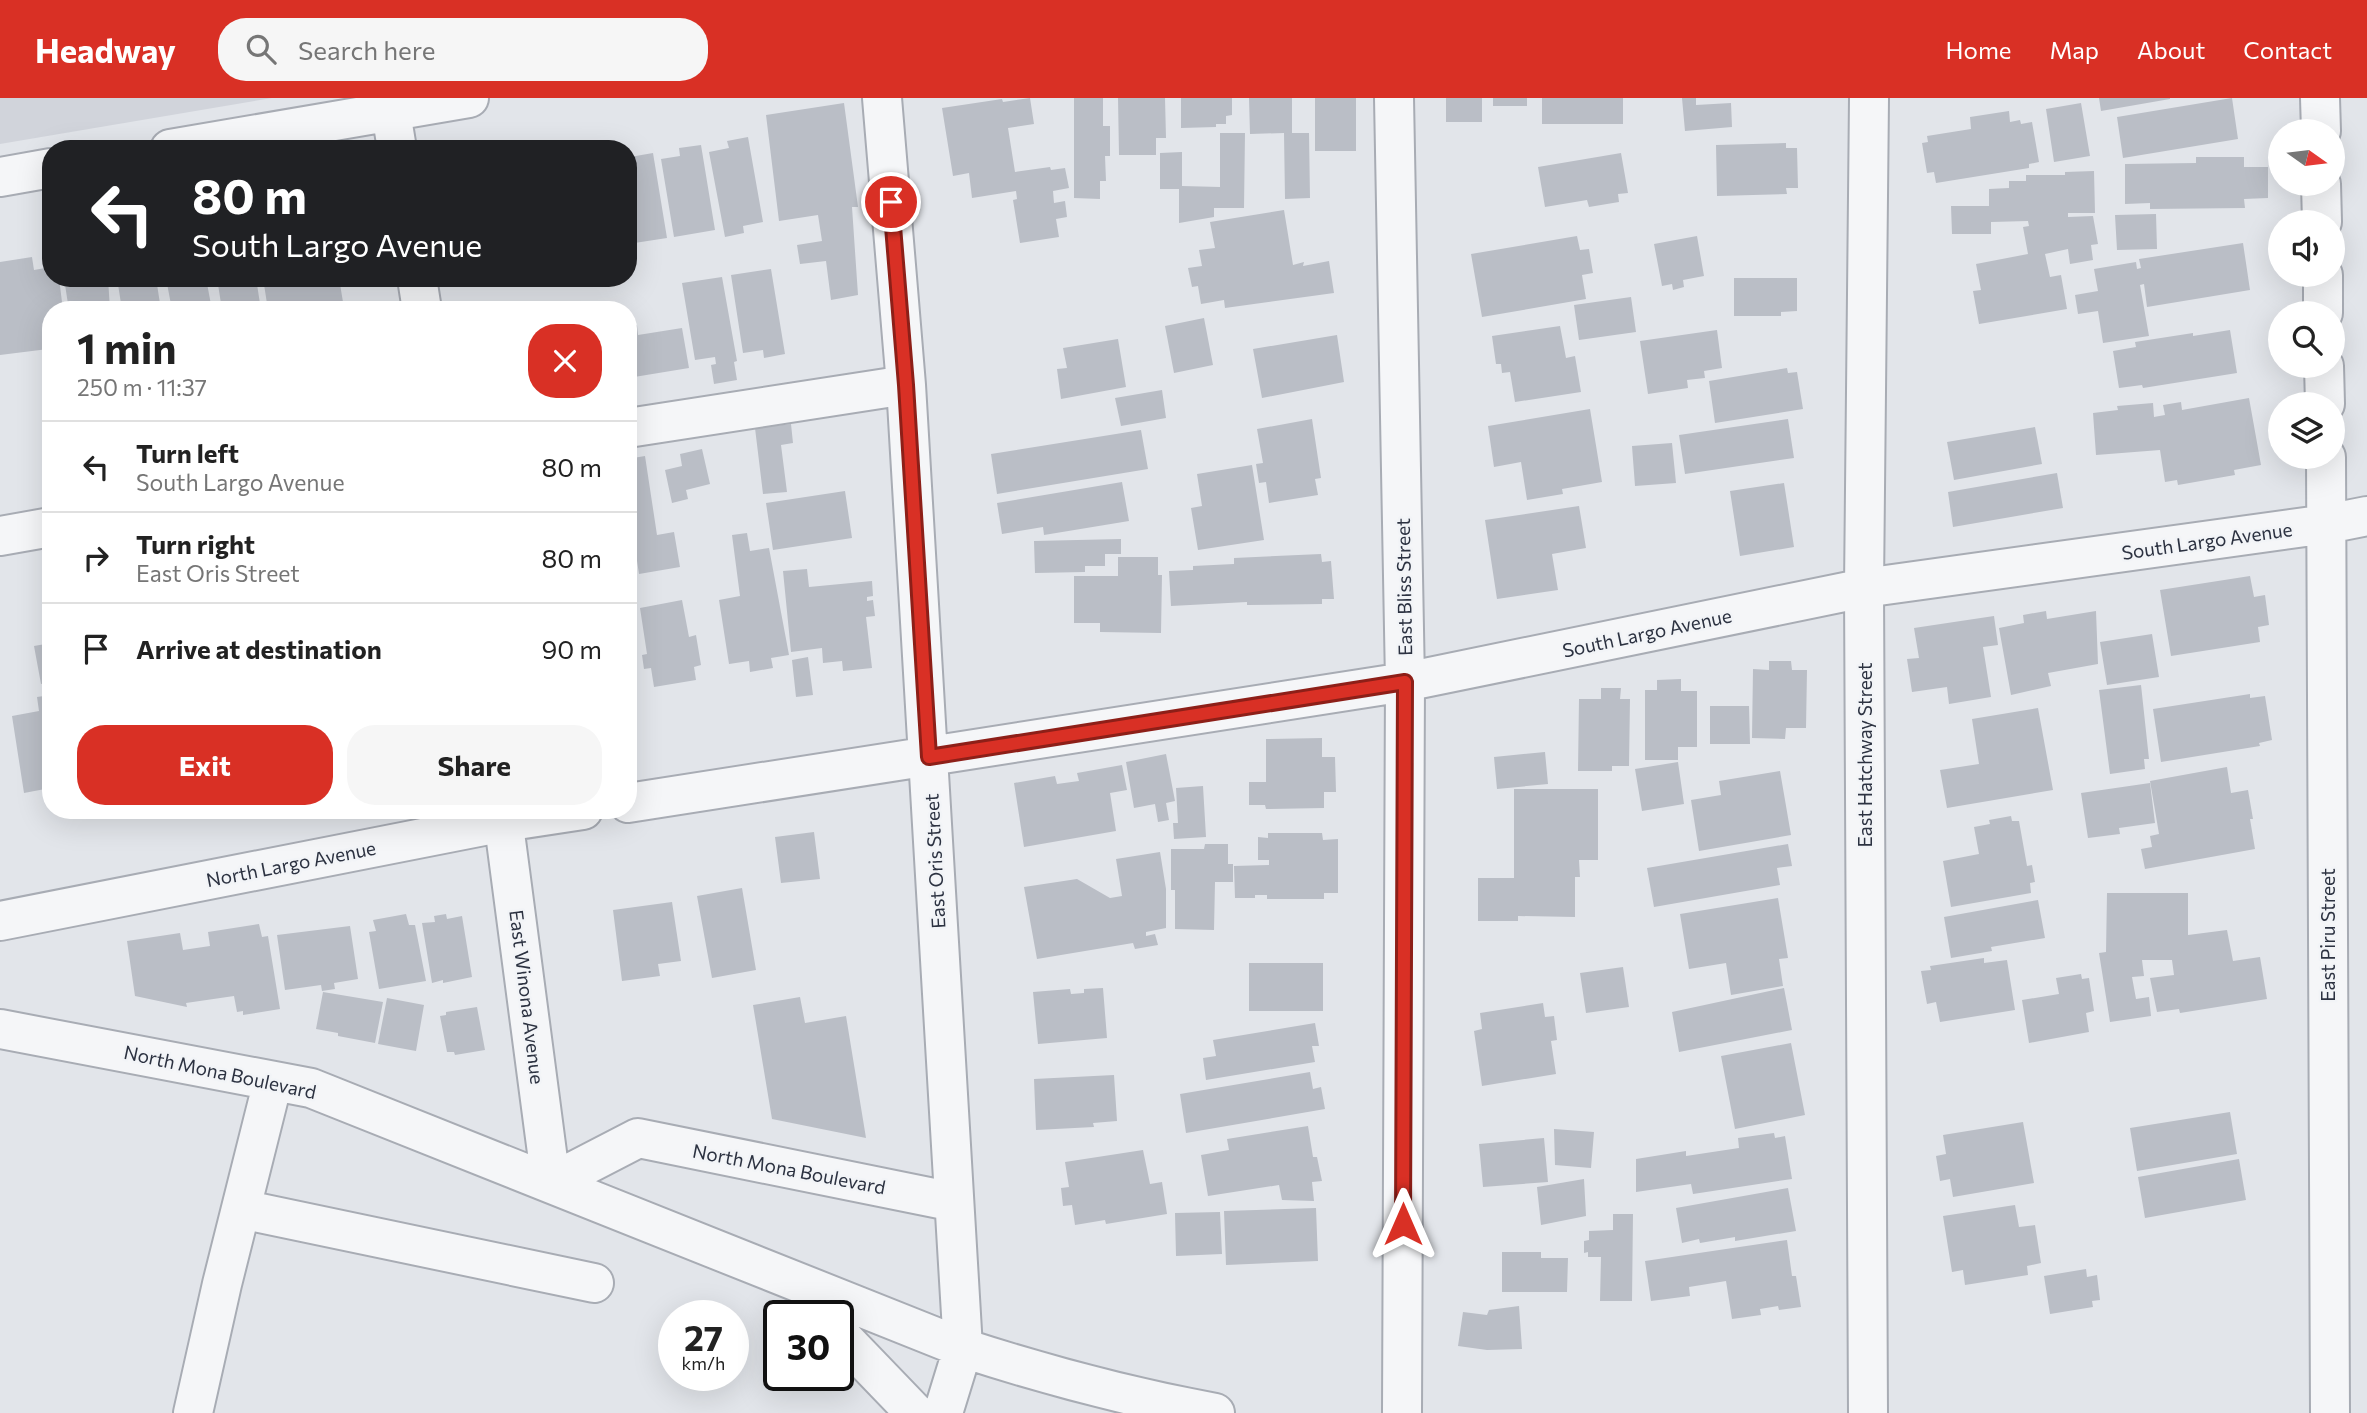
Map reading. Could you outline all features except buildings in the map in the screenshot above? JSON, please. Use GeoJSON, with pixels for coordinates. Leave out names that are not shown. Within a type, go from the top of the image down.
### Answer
{"type":"FeatureCollection","features":[{"type":"Feature","properties":{"kind":"street"},"geometry":{"type":"LineString","coordinates":[[276,140],[394,130],[469,98]]}},
{"type":"Feature","properties":{"kind":"street","name":"East Oris Street"},"geometry":{"type":"LineString","coordinates":[[883,98],[906,385],[963,1348],[943,1413]]}},
{"type":"Feature","properties":{"kind":"street","name":"East Bliss Street"},"geometry":{"type":"LineString","coordinates":[[1394,98],[1405,682],[1402,1413]]}},
{"type":"Feature","properties":{"kind":"street","name":"East Hatchway Street"},"geometry":{"type":"LineString","coordinates":[[1868,1413],[1864,588],[1869,98]]}},
{"type":"Feature","properties":{"kind":"street"},"geometry":{"type":"LineString","coordinates":[[2320,98],[2321,119]]}},
{"type":"Feature","properties":{"kind":"street"},"geometry":{"type":"LineString","coordinates":[[0,177],[42,170]]}},
{"type":"Feature","properties":{"kind":"street"},"geometry":{"type":"LineString","coordinates":[[637,427],[906,385]]}},
{"type":"Feature","properties":{"kind":"street","name":"East Piru Street"},"geometry":{"type":"LineString","coordinates":[[2326,469],[2330,1413]]}},
{"type":"Feature","properties":{"kind":"street","name":"South Largo Avenue"},"geometry":{"type":"LineString","coordinates":[[929,757],[1405,682],[1864,588],[2327,524],[2367,516]]}},
{"type":"Feature","properties":{"kind":"street"},"geometry":{"type":"LineString","coordinates":[[0,536],[42,529]]}},
{"type":"Feature","properties":{"kind":"street"},"geometry":{"type":"LineString","coordinates":[[637,802],[929,757]]}},
{"type":"Feature","properties":{"kind":"street","name":"North Largo Avenue"},"geometry":{"type":"LineString","coordinates":[[0,921],[489,819]]}},
{"type":"Feature","properties":{"kind":"street","name":"East Winona Avenue"},"geometry":{"type":"LineString","coordinates":[[503,819],[551,1183]]}},
{"type":"Feature","properties":{"kind":"street","name":"North Mona Boulevard"},"geometry":{"type":"LineString","coordinates":[[0,1029],[312,1088],[963,1348],[1043,1374],[1195,1411]]}},
{"type":"Feature","properties":{"kind":"street"},"geometry":{"type":"LineString","coordinates":[[192,1413],[274,1081]]}},
{"type":"Feature","properties":{"kind":"street","name":"North Mona Boulevard"},"geometry":{"type":"LineString","coordinates":[[551,1183],[638,1138],[954,1202]]}},
{"type":"Feature","properties":{"kind":"street"},"geometry":{"type":"LineString","coordinates":[[241,1209],[594,1283]]}},
{"type":"Feature","properties":{"kind":"street"},"geometry":{"type":"LineString","coordinates":[[792,1279],[810,1300]]}},
{"type":"Feature","properties":{"kind":"street"},"geometry":{"type":"LineString","coordinates":[[854,1350],[915,1413]]}},
{"type":"Feature","properties":{"kind":"shaded area"},"geometry":{"type":"Polygon","coordinates":[[[0,98],[272,98],[0,144],[0,98]]]}},
{"type":"Feature","properties":{"kind":"route"},"geometry":{"type":"LineString","coordinates":[[891,202],[906,385],[929,757],[1405,682],[1403,1224]]}}]}
